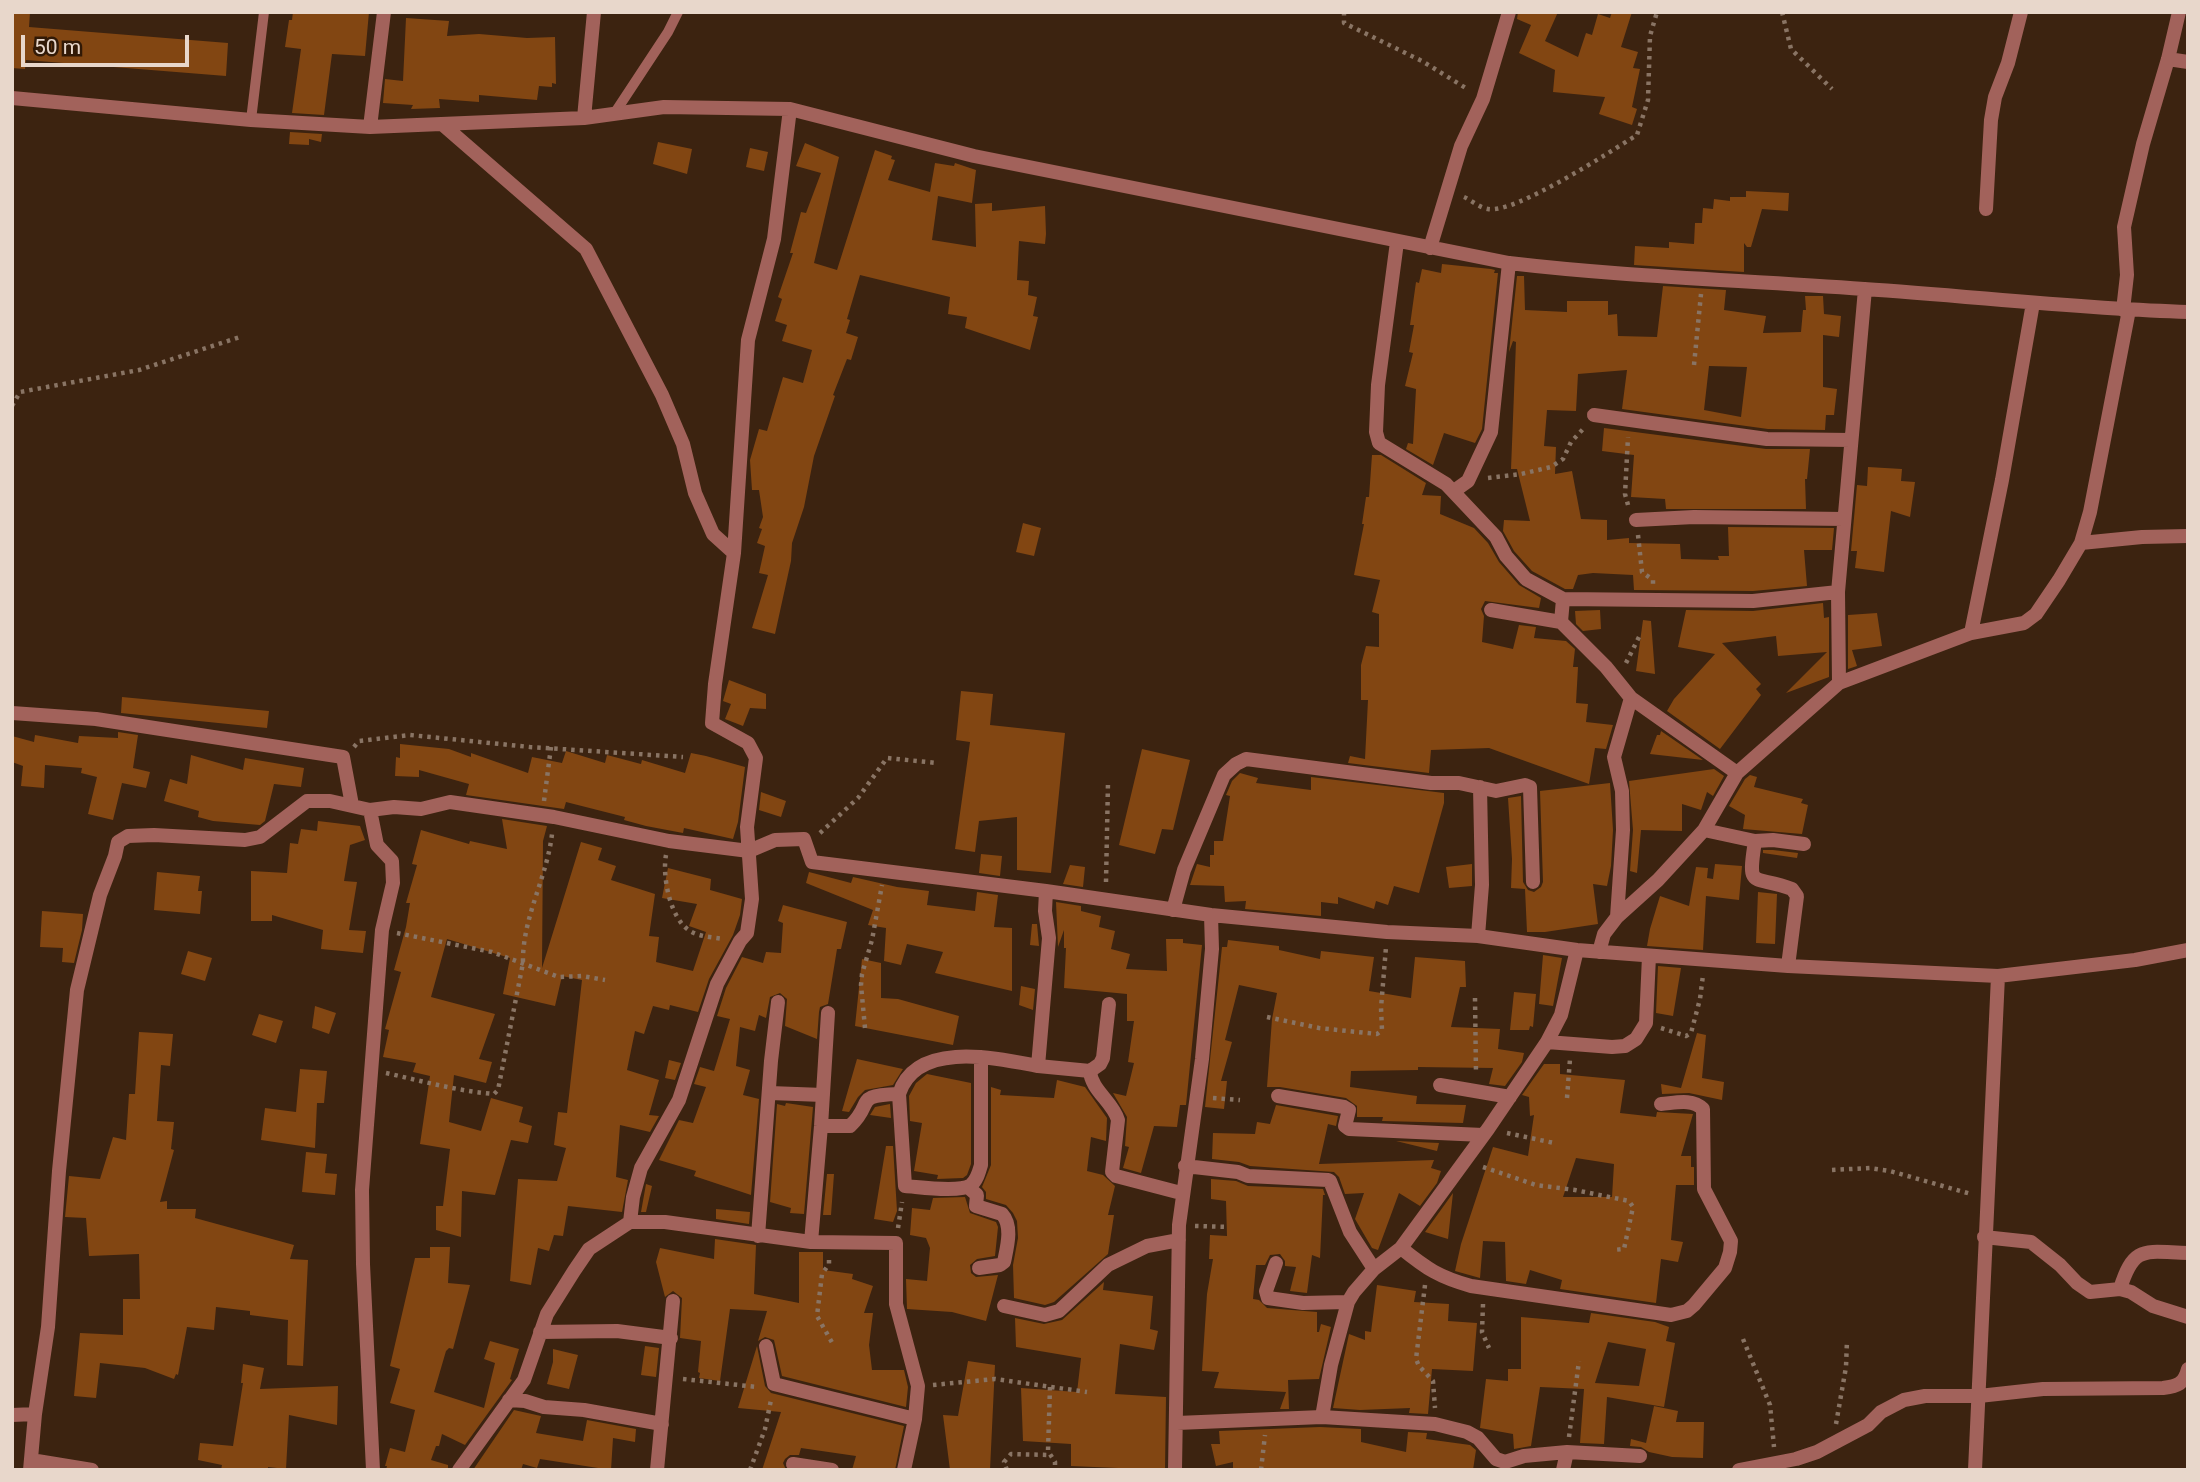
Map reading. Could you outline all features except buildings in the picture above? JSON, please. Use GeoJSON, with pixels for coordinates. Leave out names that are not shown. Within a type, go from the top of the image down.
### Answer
{"type":"FeatureCollection","features":[{"type":"Feature","properties":{"kind":"street"},"geometry":{"type":"LineString","coordinates":[[370,127],[384,12]]}},
{"type":"Feature","properties":{"kind":"street"},"geometry":{"type":"LineString","coordinates":[[584,118],[594,12]]}},
{"type":"Feature","properties":{"kind":"street"},"geometry":{"type":"LineString","coordinates":[[1430,248],[1461,146],[1483,99],[1509,12]]}},
{"type":"Feature","properties":{"kind":"street"},"geometry":{"type":"LineString","coordinates":[[1986,209],[1991,120],[1995,97],[2008,63],[2021,12]]}},
{"type":"Feature","properties":{"kind":"street"},"geometry":{"type":"LineString","coordinates":[[1599,952],[1604,934],[1617,917],[1658,880],[1704,830],[1737,773],[1839,683],[1971,633],[2024,623],[2036,614],[2081,543],[2090,512],[2126,310],[2124,227],[2143,144],[2179,12]]}},
{"type":"Feature","properties":{"kind":"street"},"geometry":{"type":"LineString","coordinates":[[2168,59],[2188,62]]}},
{"type":"Feature","properties":{"kind":"street"},"geometry":{"type":"LineString","coordinates":[[12,97],[251,120],[370,127],[584,118],[664,107],[790,110],[974,156],[1509,263],[1566,270],[1865,289],[2126,310],[2188,312]]}},
{"type":"Feature","properties":{"kind":"street"},"geometry":{"type":"LineString","coordinates":[[630,1222],[641,1168],[679,1100],[717,984],[747,933],[752,899],[747,827],[756,758],[748,743],[712,723],[734,552],[748,340],[774,239],[790,110]]}},
{"type":"Feature","properties":{"kind":"street"},"geometry":{"type":"LineString","coordinates":[[442,124],[586,249],[662,395],[683,444],[695,493],[713,534],[734,552]]}},
{"type":"Feature","properties":{"kind":"street"},"geometry":{"type":"LineString","coordinates":[[1397,242],[1378,385],[1376,432],[1379,443],[1454,491],[1496,537],[1506,556],[1526,579],[1563,599],[1753,601],[1838,592]]}},
{"type":"Feature","properties":{"kind":"street"},"geometry":{"type":"LineString","coordinates":[[1454,491],[1468,481],[1492,432],[1509,263]]}},
{"type":"Feature","properties":{"kind":"street"},"geometry":{"type":"LineString","coordinates":[[1839,683],[1838,592],[1865,289]]}},
{"type":"Feature","properties":{"kind":"street"},"geometry":{"type":"LineString","coordinates":[[1971,633],[2000,493],[2033,303]]}},
{"type":"Feature","properties":{"kind":"street"},"geometry":{"type":"LineString","coordinates":[[1594,415],[1767,439],[1851,440]]}},
{"type":"Feature","properties":{"kind":"street"},"geometry":{"type":"LineString","coordinates":[[1636,520],[1694,517],[1844,519]]}},
{"type":"Feature","properties":{"kind":"street"},"geometry":{"type":"LineString","coordinates":[[2081,543],[2188,536]]}},
{"type":"Feature","properties":{"kind":"street"},"geometry":{"type":"LineString","coordinates":[[1561,622],[1563,599]]}},
{"type":"Feature","properties":{"kind":"street"},"geometry":{"type":"LineString","coordinates":[[1492,610],[1561,622],[1606,667],[1631,698],[1737,773]]}},
{"type":"Feature","properties":{"kind":"street"},"geometry":{"type":"LineString","coordinates":[[1617,917],[1623,830],[1622,791],[1614,757],[1631,698]]}},
{"type":"Feature","properties":{"kind":"street"},"geometry":{"type":"LineString","coordinates":[[12,713],[96,719],[343,757],[352,805]]}},
{"type":"Feature","properties":{"kind":"street"},"geometry":{"type":"LineString","coordinates":[[1173,910],[1184,870],[1224,775],[1246,759],[1418,782],[1459,783],[1496,791],[1525,785],[1530,787],[1532,882]]}},
{"type":"Feature","properties":{"kind":"street"},"geometry":{"type":"LineString","coordinates":[[1478,936],[1482,885],[1480,787]]}},
{"type":"Feature","properties":{"kind":"street"},"geometry":{"type":"LineString","coordinates":[[92,1470],[30,1465],[34,1414],[45,1359],[77,990],[100,895],[116,856],[118,842],[128,836],[244,840],[260,836],[307,801],[330,801],[370,810],[394,807],[421,809],[450,802],[548,816],[669,841],[749,851],[775,840],[804,839],[812,862],[1211,915],[1387,932],[1478,936],[1599,952],[1788,966],[1997,976],[2135,960],[2188,950]]}},
{"type":"Feature","properties":{"kind":"street"},"geometry":{"type":"LineString","coordinates":[[370,810],[377,845],[392,862],[393,884],[382,930],[362,1190],[373,1470]]}},
{"type":"Feature","properties":{"kind":"street"},"geometry":{"type":"LineString","coordinates":[[1704,830],[1755,841],[1804,844]]}},
{"type":"Feature","properties":{"kind":"street"},"geometry":{"type":"LineString","coordinates":[[1755,841],[1750,870],[1752,875],[1756,880],[1792,889],[1797,896],[1788,966]]}},
{"type":"Feature","properties":{"kind":"street"},"geometry":{"type":"LineString","coordinates":[[1038,1066],[1049,938],[1045,911],[1046,891]]}},
{"type":"Feature","properties":{"kind":"street"},"geometry":{"type":"LineString","coordinates":[[1175,1470],[1181,1193],[1197,1096],[1212,948],[1211,915]]}},
{"type":"Feature","properties":{"kind":"street"},"geometry":{"type":"LineString","coordinates":[[1322,1417],[1331,1365],[1348,1302],[1374,1269],[1401,1248],[1486,1132],[1547,1042],[1561,1014],[1577,950]]}},
{"type":"Feature","properties":{"kind":"street"},"geometry":{"type":"LineString","coordinates":[[1547,1042],[1612,1047],[1625,1046],[1636,1039],[1646,1023],[1649,956]]}},
{"type":"Feature","properties":{"kind":"street"},"geometry":{"type":"LineString","coordinates":[[1975,1470],[1997,976]]}},
{"type":"Feature","properties":{"kind":"street"},"geometry":{"type":"LineString","coordinates":[[758,1236],[778,1002]]}},
{"type":"Feature","properties":{"kind":"street"},"geometry":{"type":"LineString","coordinates":[[981,1057],[981,1165],[974,1182],[968,1187],[952,1189],[905,1186],[899,1094],[902,1082],[913,1070],[939,1060],[981,1057],[1038,1066],[1090,1070],[1100,1064],[1103,1058],[1109,1004]]}},
{"type":"Feature","properties":{"kind":"street"},"geometry":{"type":"LineString","coordinates":[[811,1242],[828,1013]]}},
{"type":"Feature","properties":{"kind":"street"},"geometry":{"type":"LineString","coordinates":[[1090,1070],[1092,1080],[1116,1112],[1118,1120],[1112,1172],[1116,1176],[1181,1193]]}},
{"type":"Feature","properties":{"kind":"street"},"geometry":{"type":"LineString","coordinates":[[1440,1085],[1510,1097]]}},
{"type":"Feature","properties":{"kind":"street"},"geometry":{"type":"LineString","coordinates":[[769,1093],[823,1095]]}},
{"type":"Feature","properties":{"kind":"street"},"geometry":{"type":"LineString","coordinates":[[821,1126],[850,1126],[872,1096],[899,1094]]}},
{"type":"Feature","properties":{"kind":"street"},"geometry":{"type":"LineString","coordinates":[[1278,1096],[1344,1107],[1349,1110],[1345,1126],[1349,1129],[1486,1132]]}},
{"type":"Feature","properties":{"kind":"street"},"geometry":{"type":"LineString","coordinates":[[1401,1248],[1427,1270],[1443,1278],[1484,1289],[1671,1315],[1687,1311],[1726,1268],[1731,1241],[1704,1189],[1703,1109],[1699,1104],[1690,1102],[1661,1104]]}},
{"type":"Feature","properties":{"kind":"street"},"geometry":{"type":"LineString","coordinates":[[1185,1166],[1238,1172],[1248,1176],[1331,1181],[1350,1232],[1374,1269]]}},
{"type":"Feature","properties":{"kind":"street"},"geometry":{"type":"LineString","coordinates":[[968,1187],[977,1195],[976,1206],[1002,1214],[1007,1222],[1009,1238],[1004,1262],[979,1268]]}},
{"type":"Feature","properties":{"kind":"street"},"geometry":{"type":"LineString","coordinates":[[459,1470],[529,1369],[540,1332],[556,1298],[589,1249],[630,1222],[664,1222],[811,1242],[896,1243],[896,1304],[918,1386],[915,1419],[904,1470]]}},
{"type":"Feature","properties":{"kind":"street"},"geometry":{"type":"LineString","coordinates":[[1004,1306],[1045,1315],[1059,1311],[1108,1265],[1179,1232]]}},
{"type":"Feature","properties":{"kind":"street"},"geometry":{"type":"LineString","coordinates":[[1984,1237],[2031,1242],[2091,1292],[2120,1289],[2131,1292],[2167,1312],[2188,1317]]}},
{"type":"Feature","properties":{"kind":"street"},"geometry":{"type":"LineString","coordinates":[[2120,1289],[2131,1260],[2140,1254],[2188,1253]]}},
{"type":"Feature","properties":{"kind":"street"},"geometry":{"type":"LineString","coordinates":[[1276,1263],[1266,1291],[1268,1298],[1303,1303],[1348,1302]]}},
{"type":"Feature","properties":{"kind":"street"},"geometry":{"type":"LineString","coordinates":[[657,1470],[673,1301]]}},
{"type":"Feature","properties":{"kind":"street"},"geometry":{"type":"LineString","coordinates":[[540,1332],[617,1331],[671,1338]]}},
{"type":"Feature","properties":{"kind":"street"},"geometry":{"type":"LineString","coordinates":[[766,1346],[772,1385],[915,1419]]}},
{"type":"Feature","properties":{"kind":"street"},"geometry":{"type":"LineString","coordinates":[[1739,1470],[1796,1459],[1832,1446],[1903,1400],[1925,1396],[1979,1396],[2043,1388],[2134,1389],[2178,1386],[2185,1380],[2188,1369]]}},
{"type":"Feature","properties":{"kind":"street"},"geometry":{"type":"LineString","coordinates":[[509,1400],[662,1424]]}},
{"type":"Feature","properties":{"kind":"street"},"geometry":{"type":"LineString","coordinates":[[12,1415],[34,1414]]}},
{"type":"Feature","properties":{"kind":"street"},"geometry":{"type":"LineString","coordinates":[[1177,1423],[1322,1417],[1435,1424],[1467,1432],[1478,1438],[1496,1459],[1505,1462],[1524,1456],[1567,1452],[1640,1456]]}},
{"type":"Feature","properties":{"kind":"street"},"geometry":{"type":"LineString","coordinates":[[1563,1470],[1567,1452]]}},
{"type":"Feature","properties":{"kind":"street"},"geometry":{"type":"LineString","coordinates":[[793,1464],[832,1470]]}},
{"type":"Feature","properties":{"kind":"lane"},"geometry":{"type":"LineString","coordinates":[[251,120],[264,12]]}},
{"type":"Feature","properties":{"kind":"lane"},"geometry":{"type":"LineString","coordinates":[[614,114],[668,32],[677,12]]}},
{"type":"Feature","properties":{"kind":"path"},"geometry":{"type":"LineString","coordinates":[[1344,12],[1344,23],[1422,61],[1483,99]]}},
{"type":"Feature","properties":{"kind":"path"},"geometry":{"type":"LineString","coordinates":[[1448,188],[1488,209],[1511,205],[1569,177],[1637,135],[1648,100],[1650,36],[1657,12]]}},
{"type":"Feature","properties":{"kind":"path"},"geometry":{"type":"LineString","coordinates":[[1782,12],[1791,49],[1832,89]]}},
{"type":"Feature","properties":{"kind":"path"},"geometry":{"type":"LineString","coordinates":[[1694,365],[1702,279]]}},
{"type":"Feature","properties":{"kind":"path"},"geometry":{"type":"LineString","coordinates":[[12,406],[20,392],[139,370],[240,337]]}},
{"type":"Feature","properties":{"kind":"path"},"geometry":{"type":"LineString","coordinates":[[1468,481],[1551,467],[1563,459],[1572,442],[1594,415]]}},
{"type":"Feature","properties":{"kind":"path"},"geometry":{"type":"LineString","coordinates":[[1616,681],[1642,632]]}},
{"type":"Feature","properties":{"kind":"path"},"geometry":{"type":"LineString","coordinates":[[343,757],[359,741],[410,735],[682,757]]}},
{"type":"Feature","properties":{"kind":"path"},"geometry":{"type":"LineString","coordinates":[[372,1068],[461,1092],[494,1094],[498,1090],[523,963],[525,934],[545,872],[551,747]]}},
{"type":"Feature","properties":{"kind":"path"},"geometry":{"type":"LineString","coordinates":[[806,845],[858,798],[887,758],[937,763]]}},
{"type":"Feature","properties":{"kind":"path"},"geometry":{"type":"LineString","coordinates":[[1106,900],[1108,782]]}},
{"type":"Feature","properties":{"kind":"path"},"geometry":{"type":"LineString","coordinates":[[669,841],[664,866],[667,892],[681,921],[688,930],[705,936],[740,941]]}},
{"type":"Feature","properties":{"kind":"path"},"geometry":{"type":"LineString","coordinates":[[865,1028],[860,985],[885,871]]}},
{"type":"Feature","properties":{"kind":"path"},"geometry":{"type":"LineString","coordinates":[[382,930],[492,952],[559,977],[582,975],[605,980]]}},
{"type":"Feature","properties":{"kind":"path"},"geometry":{"type":"LineString","coordinates":[[1267,1017],[1319,1028],[1380,1033],[1387,932]]}},
{"type":"Feature","properties":{"kind":"path"},"geometry":{"type":"LineString","coordinates":[[1646,1023],[1686,1036],[1691,1033],[1700,999],[1704,960]]}},
{"type":"Feature","properties":{"kind":"path"},"geometry":{"type":"LineString","coordinates":[[1475,998],[1478,1049],[1476,1091]]}},
{"type":"Feature","properties":{"kind":"path"},"geometry":{"type":"LineString","coordinates":[[1567,1097],[1572,1044]]}},
{"type":"Feature","properties":{"kind":"path"},"geometry":{"type":"LineString","coordinates":[[1197,1096],[1240,1100]]}},
{"type":"Feature","properties":{"kind":"path"},"geometry":{"type":"LineString","coordinates":[[1486,1132],[1554,1143]]}},
{"type":"Feature","properties":{"kind":"path"},"geometry":{"type":"LineString","coordinates":[[1464,1160],[1536,1185],[1575,1189],[1629,1201],[1633,1206],[1624,1249],[1613,1250]]}},
{"type":"Feature","properties":{"kind":"path"},"geometry":{"type":"LineString","coordinates":[[1832,1170],[1870,1168],[1890,1171],[1986,1199]]}},
{"type":"Feature","properties":{"kind":"path"},"geometry":{"type":"LineString","coordinates":[[896,1243],[905,1186]]}},
{"type":"Feature","properties":{"kind":"path"},"geometry":{"type":"LineString","coordinates":[[1179,1232],[1229,1227]]}},
{"type":"Feature","properties":{"kind":"path"},"geometry":{"type":"LineString","coordinates":[[827,1241],[829,1264],[822,1274],[817,1316],[834,1346]]}},
{"type":"Feature","properties":{"kind":"path"},"geometry":{"type":"LineString","coordinates":[[1427,1270],[1416,1359],[1435,1386],[1435,1424]]}},
{"type":"Feature","properties":{"kind":"path"},"geometry":{"type":"LineString","coordinates":[[1484,1289],[1482,1332],[1489,1348]]}},
{"type":"Feature","properties":{"kind":"path"},"geometry":{"type":"LineString","coordinates":[[1743,1339],[1770,1405],[1775,1462]]}},
{"type":"Feature","properties":{"kind":"path"},"geometry":{"type":"LineString","coordinates":[[1832,1446],[1846,1367],[1847,1339]]}},
{"type":"Feature","properties":{"kind":"path"},"geometry":{"type":"LineString","coordinates":[[1567,1452],[1579,1361]]}},
{"type":"Feature","properties":{"kind":"path"},"geometry":{"type":"LineString","coordinates":[[666,1378],[772,1385],[765,1429],[750,1470]]}},
{"type":"Feature","properties":{"kind":"path"},"geometry":{"type":"LineString","coordinates":[[918,1386],[995,1379],[1087,1392]]}},
{"type":"Feature","properties":{"kind":"path"},"geometry":{"type":"LineString","coordinates":[[1050,1387],[1050,1455],[1055,1462],[1055,1470]]}},
{"type":"Feature","properties":{"kind":"path"},"geometry":{"type":"LineString","coordinates":[[1261,1470],[1267,1420]]}},
{"type":"Feature","properties":{"kind":"path"},"geometry":{"type":"LineString","coordinates":[[1007,1470],[1004,1462],[1011,1454],[1050,1455]]}}]}
